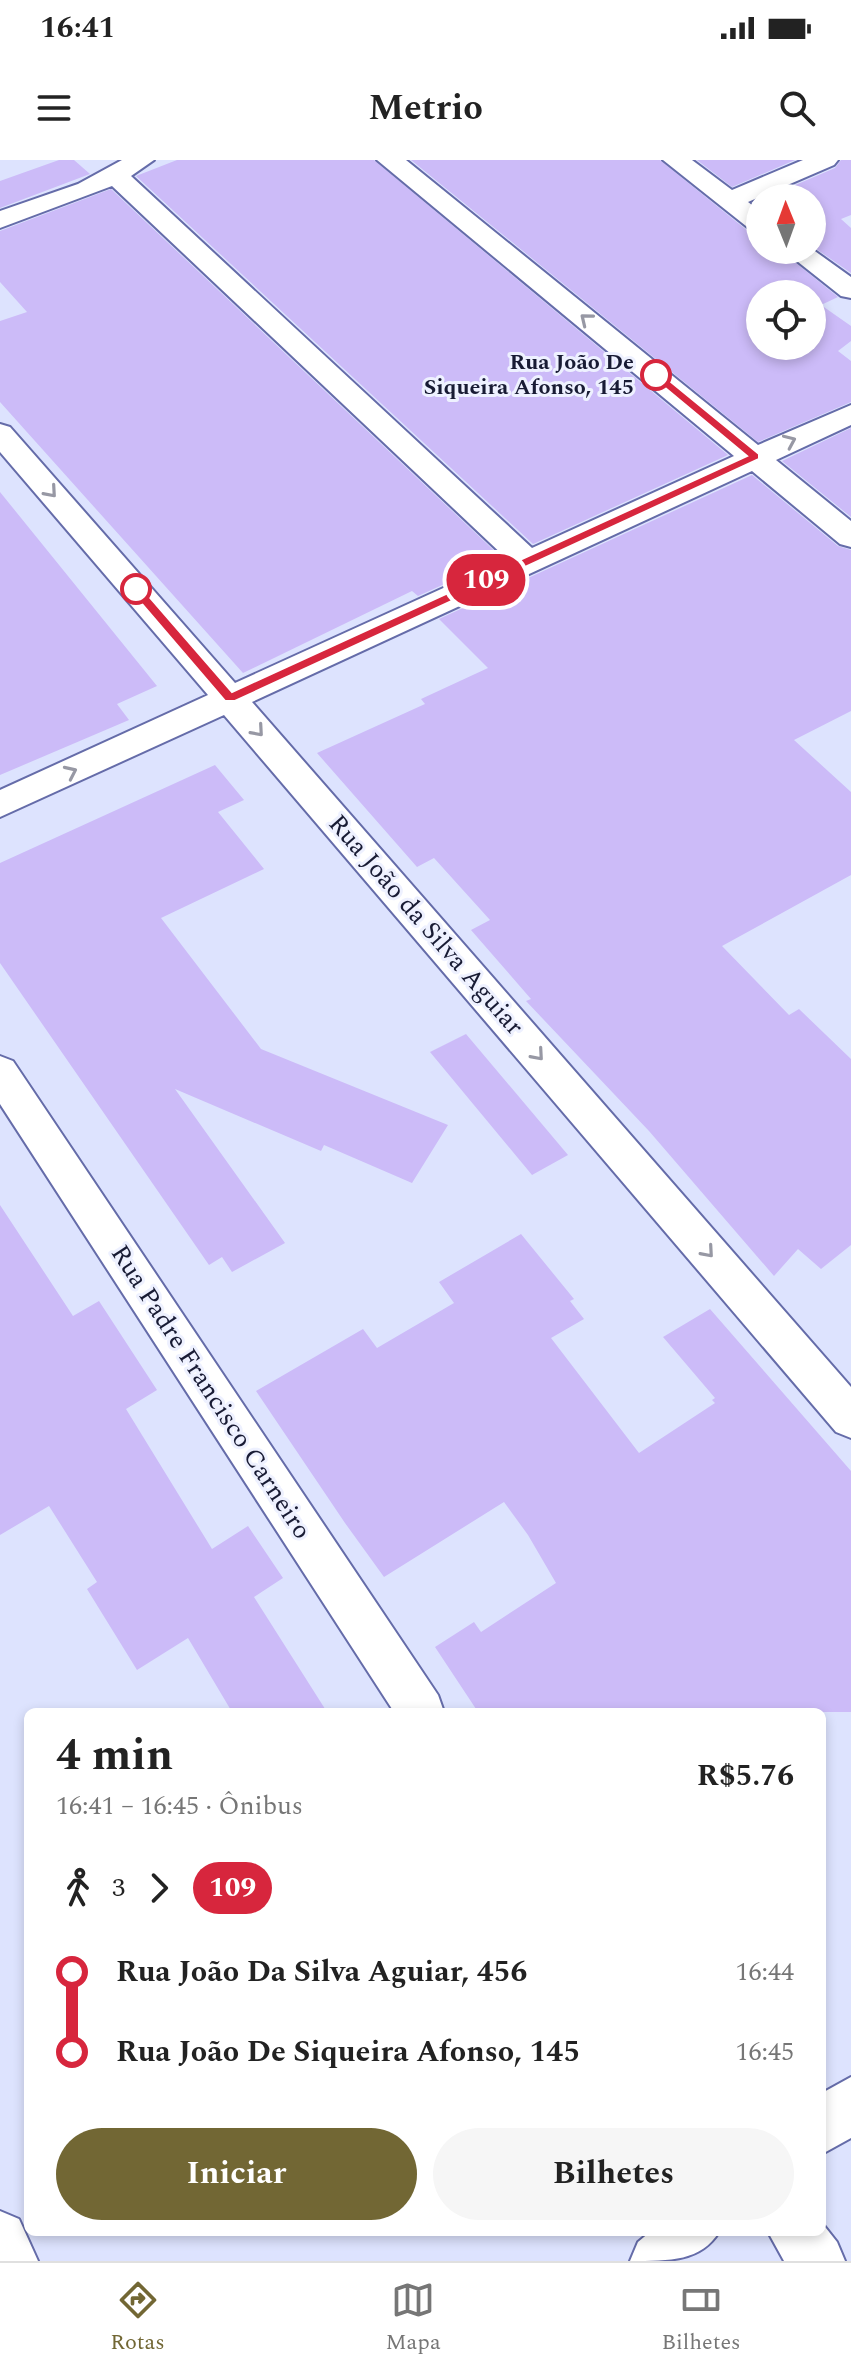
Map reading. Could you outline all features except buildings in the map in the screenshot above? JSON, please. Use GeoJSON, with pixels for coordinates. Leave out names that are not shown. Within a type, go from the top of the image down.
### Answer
{"type":"FeatureCollection","features":[{"type":"Feature","properties":{"kind":"street"},"geometry":{"type":"LineString","coordinates":[[0,220],[87,189],[141,160]]}},
{"type":"Feature","properties":{"kind":"street"},"geometry":{"type":"LineString","coordinates":[[390,160],[851,537]]}},
{"type":"Feature","properties":{"kind":"street"},"geometry":{"type":"LineString","coordinates":[[676,160],[746,214]]}},
{"type":"Feature","properties":{"kind":"street"},"geometry":{"type":"LineString","coordinates":[[729,201],[825,160]]}},
{"type":"Feature","properties":{"kind":"street"},"geometry":{"type":"LineString","coordinates":[[113,173],[528,561]]}},
{"type":"Feature","properties":{"kind":"street"},"geometry":{"type":"LineString","coordinates":[[815,264],[851,290]]}},
{"type":"Feature","properties":{"kind":"street"},"geometry":{"type":"LineString","coordinates":[[0,804],[851,414]]}},
{"type":"Feature","properties":{"kind":"street","name":"Rua João da Silva Aguiar"},"geometry":{"type":"LineString","coordinates":[[0,433],[851,1418]]}},
{"type":"Feature","properties":{"kind":"street","name":"Rua Padre Francisco Carneiro"},"geometry":{"type":"LineString","coordinates":[[0,1072],[418,1708]]}},
{"type":"Feature","properties":{"kind":"street"},"geometry":{"type":"LineString","coordinates":[[826,2125],[851,2103]]}},
{"type":"Feature","properties":{"kind":"street"},"geometry":{"type":"LineString","coordinates":[[657,2261],[687,2236]]}},
{"type":"Feature","properties":{"kind":"street"},"geometry":{"type":"LineString","coordinates":[[798,2236],[818,2261]]}},
{"type":"Feature","properties":{"kind":"street"},"geometry":{"type":"LineString","coordinates":[[0,2238],[11,2261]]}},
{"type":"Feature","properties":{"kind":"bus line","name":"109"},"geometry":{"type":"LineString","coordinates":[[136,589],[230,698],[755,456],[656,375]]}},
{"type":"Feature","properties":{"kind":"place","name":"Rua João De Siqueira Afonso, 145"},"geometry":{"type":"Point","coordinates":[656,375]}}]}
